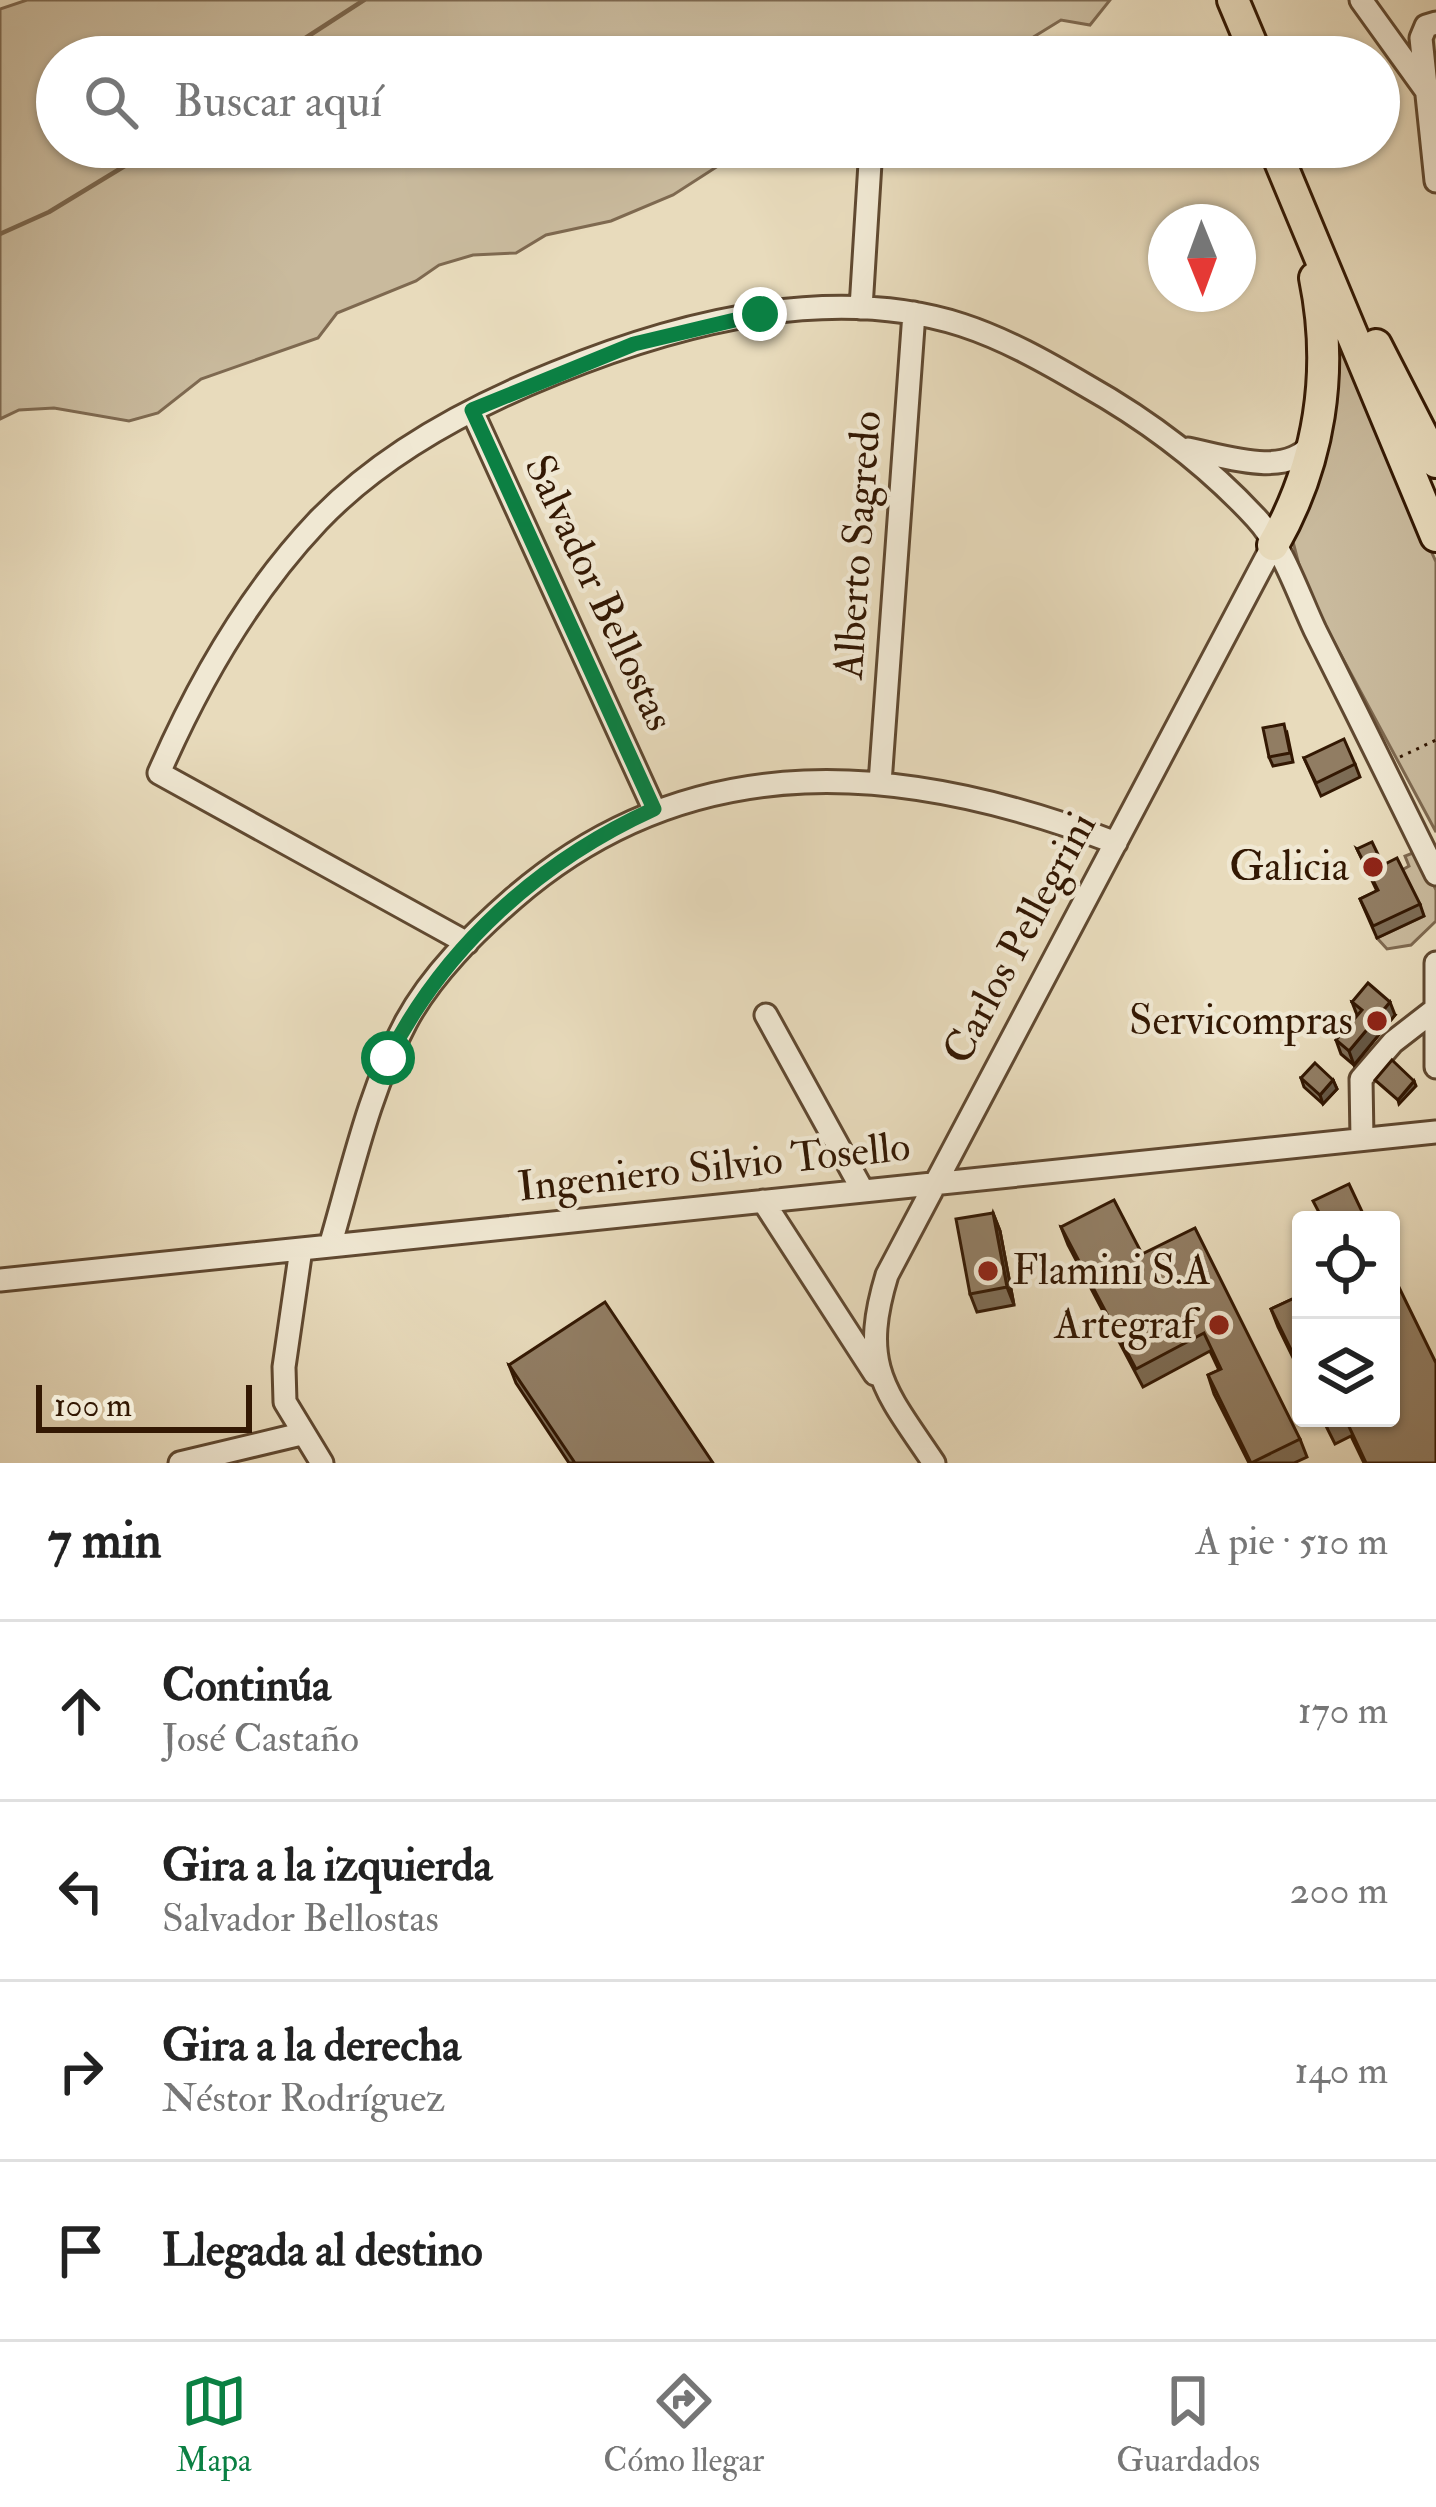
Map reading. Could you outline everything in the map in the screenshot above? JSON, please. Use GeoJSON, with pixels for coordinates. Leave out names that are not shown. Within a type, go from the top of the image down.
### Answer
{"type":"FeatureCollection","features":[{"type":"Feature","properties":{"kind":"highway"},"geometry":{"type":"LineString","coordinates":[[1219,3],[1230,36]]}},
{"type":"Feature","properties":{"kind":"highway"},"geometry":{"type":"LineString","coordinates":[[1219,3],[1242,36]]}},
{"type":"Feature","properties":{"kind":"highway"},"geometry":{"type":"LineString","coordinates":[[1283,168],[1436,536]]}},
{"type":"Feature","properties":{"kind":"highway"},"geometry":{"type":"LineString","coordinates":[[1303,168],[1404,403],[1436,462]]}},
{"type":"Feature","properties":{"kind":"highway"},"geometry":{"type":"LineString","coordinates":[[1274,545],[1303,491],[1317,434],[1321,313],[1294,196]]}},
{"type":"Feature","properties":{"kind":"highway"},"geometry":{"type":"LineString","coordinates":[[1404,403],[1436,423]]}},
{"type":"Feature","properties":{"kind":"street"},"geometry":{"type":"LineString","coordinates":[[1361,0],[1387,36]]}},
{"type":"Feature","properties":{"kind":"street"},"geometry":{"type":"LineString","coordinates":[[1436,23],[1426,26],[1421,38],[1436,181]]}},
{"type":"Feature","properties":{"kind":"street"},"geometry":{"type":"LineString","coordinates":[[1400,54],[1426,90]]}},
{"type":"Feature","properties":{"kind":"street"},"geometry":{"type":"LineString","coordinates":[[861,308],[870,168]]}},
{"type":"Feature","properties":{"kind":"street"},"geometry":{"type":"LineString","coordinates":[[467,943],[159,773],[216,658],[282,561],[368,476],[472,410],[574,365],[699,326],[760,314],[861,308],[914,313],[964,326],[1039,359],[1185,448],[1253,515],[1274,545],[1436,874]]}},
{"type":"Feature","properties":{"kind":"street","name":"Alberto Sagredo"},"geometry":{"type":"LineString","coordinates":[[880,783],[914,313]]}},
{"type":"Feature","properties":{"kind":"street","name":"Salvador Bellostas"},"geometry":{"type":"LineString","coordinates":[[472,410],[654,809]]}},
{"type":"Feature","properties":{"kind":"street"},"geometry":{"type":"LineString","coordinates":[[1185,448],[1283,462],[1303,455],[1317,434]]}},
{"type":"Feature","properties":{"kind":"street","name":"Carlos Pellegrini"},"geometry":{"type":"LineString","coordinates":[[879,1380],[875,1337],[879,1300],[897,1251],[1274,545]]}},
{"type":"Feature","properties":{"kind":"street"},"geometry":{"type":"LineString","coordinates":[[330,1246],[388,1058],[422,998],[467,943],[579,848],[654,809],[777,783],[880,783],[981,798],[1116,843]]}},
{"type":"Feature","properties":{"kind":"street"},"geometry":{"type":"LineString","coordinates":[[1436,963],[1436,1067]]}},
{"type":"Feature","properties":{"kind":"street"},"geometry":{"type":"LineString","coordinates":[[1361,1139],[1361,1079],[1393,1042],[1433,1011]]}},
{"type":"Feature","properties":{"kind":"street"},"geometry":{"type":"LineString","coordinates":[[766,1015],[863,1191]]}},
{"type":"Feature","properties":{"kind":"street","name":"Ingeniero Silvio Tosello"},"geometry":{"type":"LineString","coordinates":[[0,1280],[1436,1132]]}},
{"type":"Feature","properties":{"kind":"street"},"geometry":{"type":"LineString","coordinates":[[763,1201],[934,1463]]}},
{"type":"Feature","properties":{"kind":"street"},"geometry":{"type":"LineString","coordinates":[[301,1249],[284,1385],[290,1415],[322,1463]]}},
{"type":"Feature","properties":{"kind":"street"},"geometry":{"type":"LineString","coordinates":[[180,1463],[301,1434]]}},
{"type":"Feature","properties":{"kind":"path"},"geometry":{"type":"LineString","coordinates":[[1382,765],[1436,740]]}},
{"type":"Feature","properties":{"kind":"shaded area"},"geometry":{"type":"Polygon","coordinates":[[[27,0],[1110,0],[1090,25],[1061,20],[1035,36],[36,36],[36,168],[715,168],[673,195],[611,221],[546,235],[516,253],[473,255],[439,265],[416,281],[337,313],[318,338],[201,379],[158,413],[129,421],[54,408],[19,410],[0,419],[0,9],[27,0]]]}},
{"type":"Feature","properties":{"kind":"shaded area"},"geometry":{"type":"Polygon","coordinates":[[[1331,312],[1364,403],[1436,562],[1436,832],[1305,588],[1292,538],[1320,471],[1331,312]]]}},
{"type":"Feature","properties":{"kind":"shaded area"},"geometry":{"type":"Polygon","coordinates":[[[1418,851],[1436,890],[1436,921],[1411,945],[1387,949],[1377,938],[1424,916],[1402,870],[1409,866],[1405,856],[1418,851]]]}},
{"type":"Feature","properties":{"kind":"building"},"geometry":{"type":"Polygon","coordinates":[[[1284,724],[1290,753],[1269,757],[1263,728],[1284,724]]]}},
{"type":"Feature","properties":{"kind":"building"},"geometry":{"type":"Polygon","coordinates":[[[1344,739],[1355,764],[1316,783],[1304,758],[1344,739]]]}},
{"type":"Feature","properties":{"kind":"building"},"geometry":{"type":"Polygon","coordinates":[[[1372,842],[1383,865],[1397,858],[1420,904],[1373,926],[1360,899],[1378,890],[1357,849],[1372,842]]]}},
{"type":"Feature","properties":{"kind":"building"},"geometry":{"type":"Polygon","coordinates":[[[1368,983],[1390,1002],[1349,1051],[1336,1040],[1362,1010],[1352,1002],[1368,983]]]}},
{"type":"Feature","properties":{"kind":"building"},"geometry":{"type":"Polygon","coordinates":[[[1392,1060],[1414,1081],[1398,1100],[1375,1080],[1392,1060]]]}},
{"type":"Feature","properties":{"kind":"building"},"geometry":{"type":"Polygon","coordinates":[[[1315,1063],[1333,1080],[1320,1095],[1301,1078],[1315,1063]]]}},
{"type":"Feature","properties":{"kind":"building"},"geometry":{"type":"Polygon","coordinates":[[[1349,1184],[1362,1211],[1318,1211],[1313,1201],[1349,1184]]]}},
{"type":"Feature","properties":{"kind":"building"},"geometry":{"type":"Polygon","coordinates":[[[1114,1200],[1142,1254],[1195,1228],[1300,1439],[1251,1463],[1208,1375],[1221,1369],[1204,1333],[1136,1369],[1061,1227],[1114,1200]]]}},
{"type":"Feature","properties":{"kind":"building","name":"Flamini S.A"},"geometry":{"type":"Polygon","coordinates":[[[993,1213],[1007,1287],[970,1294],[956,1219],[993,1213]]]}},
{"type":"Feature","properties":{"kind":"building"},"geometry":{"type":"Polygon","coordinates":[[[1400,1289],[1436,1363],[1436,1463],[1366,1463],[1349,1427],[1400,1427],[1400,1289]]]}},
{"type":"Feature","properties":{"kind":"building"},"geometry":{"type":"Polygon","coordinates":[[[1292,1299],[1292,1352],[1271,1309],[1292,1299]]]}},
{"type":"Feature","properties":{"kind":"building"},"geometry":{"type":"Polygon","coordinates":[[[605,1302],[713,1463],[575,1463],[509,1365],[605,1302]]]}},
{"type":"Feature","properties":{"kind":"waterway"},"geometry":{"type":"LineString","coordinates":[[308,36],[364,0]]}},
{"type":"Feature","properties":{"kind":"waterway"},"geometry":{"type":"LineString","coordinates":[[0,234],[49,212],[121,168]]}},
{"type":"Feature","properties":{"kind":"place","name":"Galicia"},"geometry":{"type":"Point","coordinates":[1373,867]}},
{"type":"Feature","properties":{"kind":"place","name":"Servicompras"},"geometry":{"type":"Point","coordinates":[1377,1021]}},
{"type":"Feature","properties":{"kind":"place","name":"Flamini S.A"},"geometry":{"type":"Point","coordinates":[988,1271]}},
{"type":"Feature","properties":{"kind":"place","name":"Artegraf"},"geometry":{"type":"Point","coordinates":[1219,1325]}},
{"type":"Feature","properties":{"kind":"route"},"geometry":{"type":"LineString","coordinates":[[388,1058],[435,980],[499,911],[579,848],[654,809],[472,410],[634,344],[760,314]]}}]}
